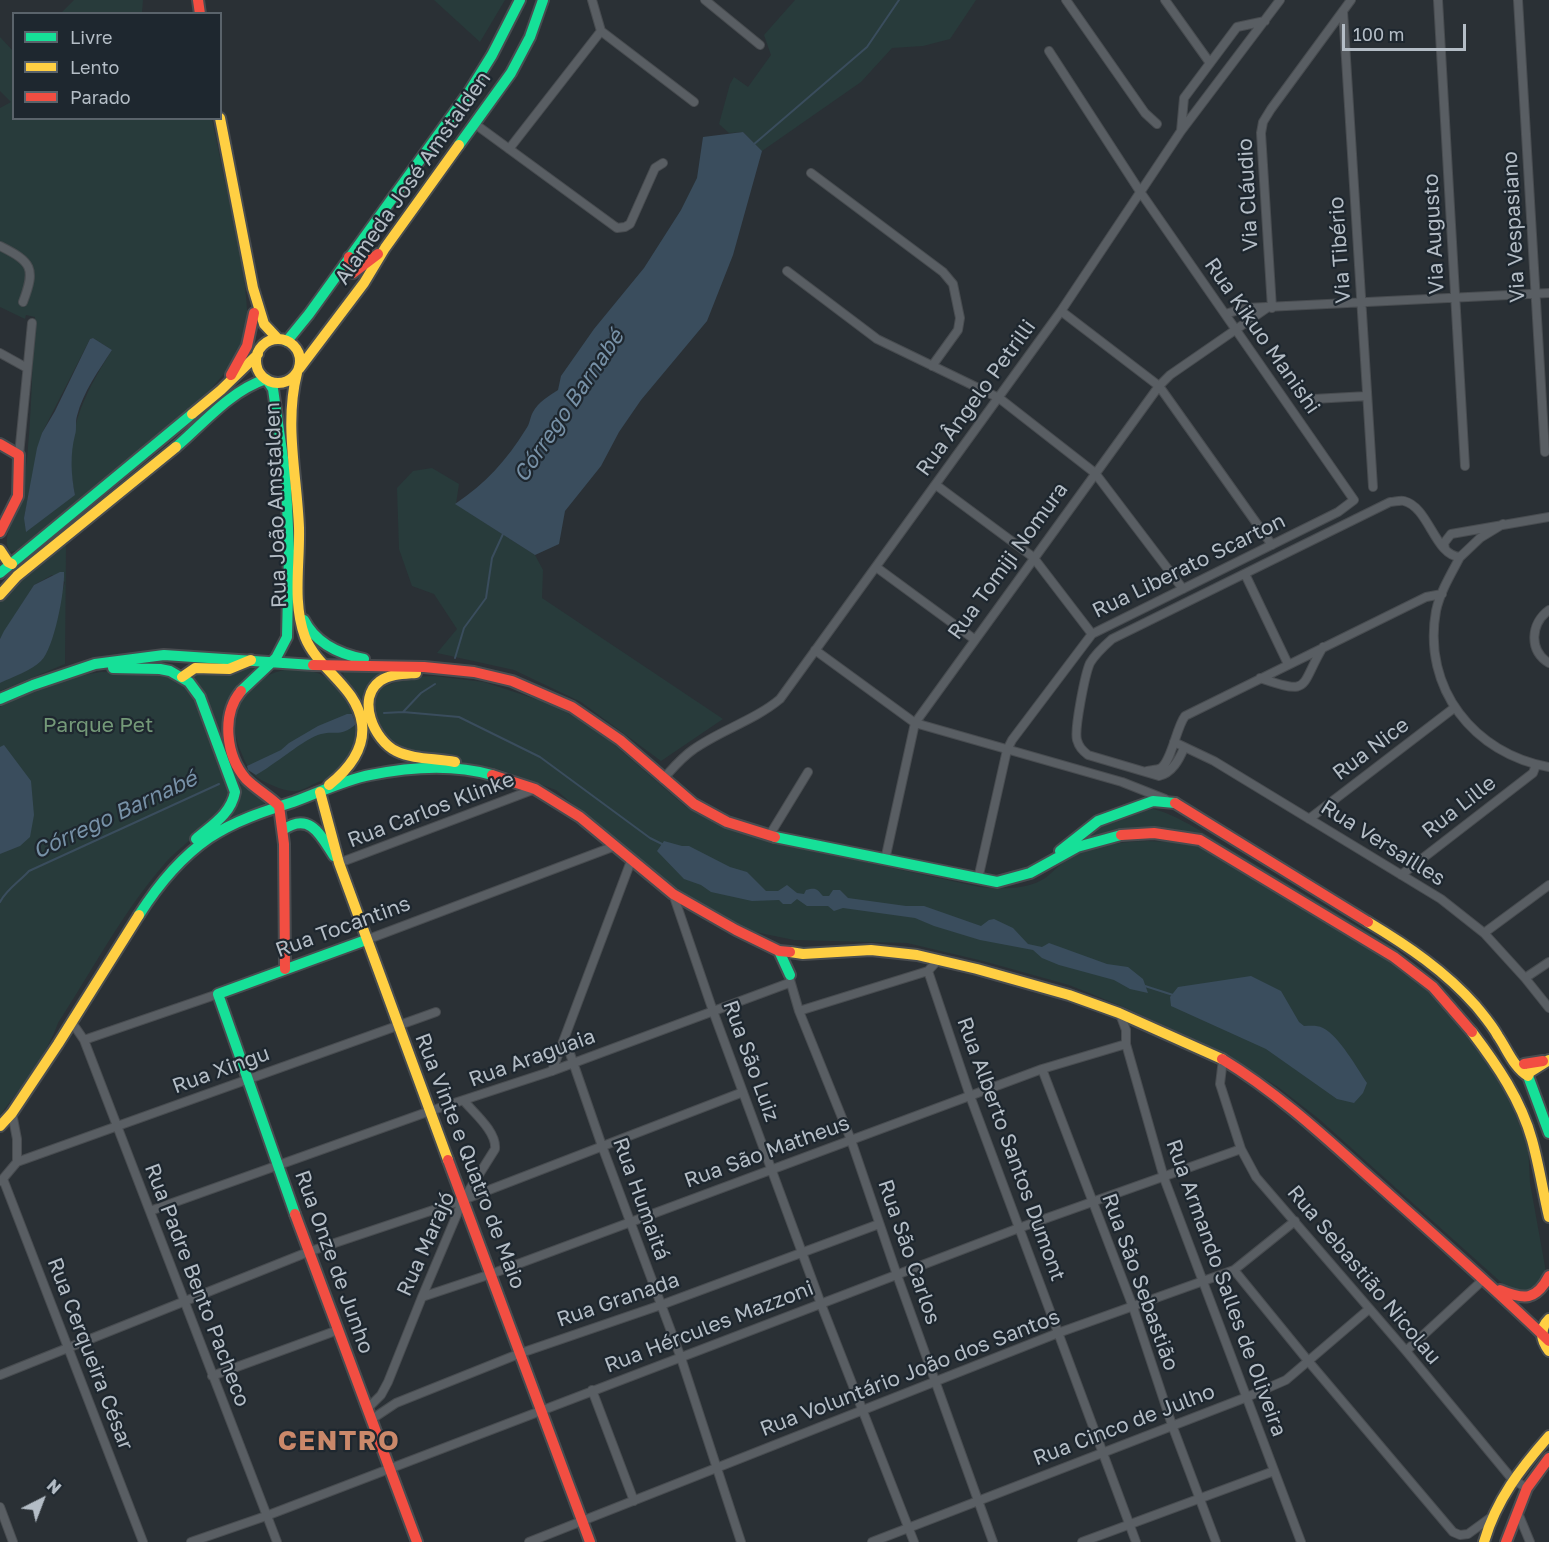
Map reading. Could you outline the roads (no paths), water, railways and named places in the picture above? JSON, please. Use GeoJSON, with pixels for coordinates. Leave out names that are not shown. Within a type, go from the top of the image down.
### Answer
{"type":"FeatureCollection","features":[{"type":"Feature","properties":{"kind":"main road"},"geometry":{"type":"LineString","coordinates":[[0,573],[221,390],[271,341],[282,340],[309,314],[469,92],[492,55],[520,0]]}},
{"type":"Feature","properties":{"kind":"main road","name":"Alameda José Amstalden"},"geometry":{"type":"LineString","coordinates":[[298,371],[364,283],[385,248],[511,73],[530,37],[543,0]]}},
{"type":"Feature","properties":{"kind":"main road"},"geometry":{"type":"LineString","coordinates":[[220,120],[253,288],[264,324],[282,340],[296,348],[298,353],[298,371],[287,381],[280,383],[267,379],[260,372],[257,363],[260,338],[254,313]]}},
{"type":"Feature","properties":{"kind":"main road"},"geometry":{"type":"LineString","coordinates":[[349,257],[349,267],[353,273],[385,248]]}},
{"type":"Feature","properties":{"kind":"main road"},"geometry":{"type":"LineString","coordinates":[[221,390],[248,350],[253,331],[253,288]]}},
{"type":"Feature","properties":{"kind":"main road","name":"Rua João Amstalden"},"geometry":{"type":"LineString","coordinates":[[298,371],[292,387],[291,399],[299,529],[297,596],[303,633],[312,650],[325,666]]}},
{"type":"Feature","properties":{"kind":"main road"},"geometry":{"type":"LineString","coordinates":[[0,595],[17,576],[243,389],[254,382],[267,379]]}},
{"type":"Feature","properties":{"kind":"main road","name":"Rua João Amstalden"},"geometry":{"type":"LineString","coordinates":[[267,379],[273,389],[285,472],[290,551],[287,637],[285,647],[273,662]]}},
{"type":"Feature","properties":{"kind":"main road"},"geometry":{"type":"LineString","coordinates":[[0,444],[19,454],[18,496],[0,532]]}},
{"type":"Feature","properties":{"kind":"main road"},"geometry":{"type":"LineString","coordinates":[[0,550],[12,564]]}},
{"type":"Feature","properties":{"kind":"main road"},"geometry":{"type":"LineString","coordinates":[[297,596],[306,624],[321,641],[350,657],[379,661],[392,666]]}},
{"type":"Feature","properties":{"kind":"main road"},"geometry":{"type":"LineString","coordinates":[[320,792],[342,776],[350,766],[358,753],[362,734],[362,723],[356,704],[342,683],[325,666],[321,641]]}},
{"type":"Feature","properties":{"kind":"main road"},"geometry":{"type":"LineString","coordinates":[[0,699],[95,664],[146,656],[252,659],[325,666],[443,668],[474,672],[512,681],[572,707],[620,740],[694,804],[746,830],[769,836],[997,882],[1028,876],[1076,848],[1108,837],[1145,833],[1184,836],[1200,840],[1394,957],[1433,987],[1456,1012],[1498,1066],[1521,1110],[1532,1139],[1549,1216]]}},
{"type":"Feature","properties":{"kind":"main road"},"geometry":{"type":"LineString","coordinates":[[182,677],[195,668],[229,669],[252,659]]}},
{"type":"Feature","properties":{"kind":"main road"},"geometry":{"type":"LineString","coordinates":[[273,662],[238,695],[230,715],[228,729],[230,745],[244,776],[279,806],[283,830],[285,969]]}},
{"type":"Feature","properties":{"kind":"main road"},"geometry":{"type":"LineString","coordinates":[[61,675],[127,667],[160,669],[182,677],[189,682],[200,697],[233,783],[234,799],[222,816],[162,873],[152,886],[150,897]]}},
{"type":"Feature","properties":{"kind":"main road"},"geometry":{"type":"LineString","coordinates":[[443,668],[430,674],[394,675],[375,685],[369,706],[373,725],[382,740],[397,752],[449,760],[535,789],[580,817],[673,894],[736,930],[779,951],[803,954],[870,950],[938,960],[1044,986],[1119,1013],[1222,1059],[1300,1115],[1493,1287],[1545,1337]]}},
{"type":"Feature","properties":{"kind":"main road"},"geometry":{"type":"LineString","coordinates":[[0,1126],[12,1113],[58,1044],[150,897],[179,863],[208,839],[224,829],[279,806],[369,776],[396,770],[437,767],[475,770]]}},
{"type":"Feature","properties":{"kind":"main road","name":"Rua Vinte e Quatro de Maio"},"geometry":{"type":"LineString","coordinates":[[320,792],[339,863],[366,940],[590,1542]]}},
{"type":"Feature","properties":{"kind":"main road"},"geometry":{"type":"LineString","coordinates":[[1044,866],[1098,820],[1153,801],[1175,803],[1379,928],[1432,964],[1463,993],[1493,1027],[1523,1075],[1549,1060]]}},
{"type":"Feature","properties":{"kind":"main road"},"geometry":{"type":"LineString","coordinates":[[283,830],[291,823],[299,821],[307,824],[322,838],[339,863]]}},
{"type":"Feature","properties":{"kind":"main road","name":"Rua Tocantins"},"geometry":{"type":"LineString","coordinates":[[218,994],[366,940]]}},
{"type":"Feature","properties":{"kind":"main road"},"geometry":{"type":"LineString","coordinates":[[779,951],[790,979]]}},
{"type":"Feature","properties":{"kind":"main road"},"geometry":{"type":"LineString","coordinates":[[790,979],[803,954]]}},
{"type":"Feature","properties":{"kind":"main road","name":"Rua Onze de Junho"},"geometry":{"type":"LineString","coordinates":[[218,994],[308,1252],[417,1542]]}},
{"type":"Feature","properties":{"kind":"main road"},"geometry":{"type":"LineString","coordinates":[[1527,1071],[1549,1133]]}},
{"type":"Feature","properties":{"kind":"main road"},"geometry":{"type":"LineString","coordinates":[[1493,1287],[1520,1299],[1526,1298],[1544,1287],[1549,1276]]}},
{"type":"Feature","properties":{"kind":"main road"},"geometry":{"type":"LineString","coordinates":[[1549,1319],[1544,1323],[1545,1337],[1542,1344],[1549,1351]]}},
{"type":"Feature","properties":{"kind":"main road"},"geometry":{"type":"LineString","coordinates":[[1485,1542],[1493,1515],[1512,1479],[1549,1436]]}},
{"type":"Feature","properties":{"kind":"main road"},"geometry":{"type":"LineString","coordinates":[[1506,1542],[1527,1488],[1549,1458]]}},
{"type":"Feature","properties":{"kind":"street"},"geometry":{"type":"LineString","coordinates":[[592,0],[601,31],[694,102]]}},
{"type":"Feature","properties":{"kind":"street"},"geometry":{"type":"LineString","coordinates":[[705,0],[760,45]]}},
{"type":"Feature","properties":{"kind":"street"},"geometry":{"type":"LineString","coordinates":[[1066,0],[1145,113],[1157,124]]}},
{"type":"Feature","properties":{"kind":"street"},"geometry":{"type":"LineString","coordinates":[[1165,0],[1210,63]]}},
{"type":"Feature","properties":{"kind":"street","name":"Rua Ângelo Petrilli"},"geometry":{"type":"LineString","coordinates":[[663,779],[695,748],[768,709],[780,699],[1061,311],[1181,132],[1280,0]]}},
{"type":"Feature","properties":{"kind":"street","name":"Via Cláudio"},"geometry":{"type":"LineString","coordinates":[[1269,308],[1261,133],[1263,123],[1270,109],[1351,0]]}},
{"type":"Feature","properties":{"kind":"street","name":"Via Augusto"},"geometry":{"type":"LineString","coordinates":[[1438,0],[1465,466]]}},
{"type":"Feature","properties":{"kind":"street","name":"Via Vespasiano"},"geometry":{"type":"LineString","coordinates":[[1518,0],[1545,452]]}},
{"type":"Feature","properties":{"kind":"street","name":"Via Tibério"},"geometry":{"type":"LineString","coordinates":[[1343,11],[1373,487]]}},
{"type":"Feature","properties":{"kind":"street"},"geometry":{"type":"LineString","coordinates":[[1181,132],[1184,98],[1237,27],[1265,21]]}},
{"type":"Feature","properties":{"kind":"street"},"geometry":{"type":"LineString","coordinates":[[510,149],[601,31]]}},
{"type":"Feature","properties":{"kind":"street","name":"Rua Kikuo Manishi"},"geometry":{"type":"LineString","coordinates":[[1049,51],[1141,193],[1354,500]]}},
{"type":"Feature","properties":{"kind":"street"},"geometry":{"type":"LineString","coordinates":[[476,124],[617,228],[630,224],[655,168],[663,163]]}},
{"type":"Feature","properties":{"kind":"street"},"geometry":{"type":"LineString","coordinates":[[810,173],[943,272],[953,284],[960,318],[958,330],[932,366]]}},
{"type":"Feature","properties":{"kind":"street"},"geometry":{"type":"LineString","coordinates":[[0,246],[19,255],[30,267],[30,283],[23,302]]}},
{"type":"Feature","properties":{"kind":"street"},"geometry":{"type":"LineString","coordinates":[[787,271],[877,339],[999,398],[1095,473],[1183,589]]}},
{"type":"Feature","properties":{"kind":"street"},"geometry":{"type":"LineString","coordinates":[[1225,314],[1246,309],[1549,292]]}},
{"type":"Feature","properties":{"kind":"street","name":"Rua Tomiji Nomura"},"geometry":{"type":"LineString","coordinates":[[885,860],[915,723],[1159,386],[1170,375],[1269,308]]}},
{"type":"Feature","properties":{"kind":"street"},"geometry":{"type":"LineString","coordinates":[[1061,311],[1159,386],[1272,545]]}},
{"type":"Feature","properties":{"kind":"street"},"geometry":{"type":"LineString","coordinates":[[19,454],[32,323]]}},
{"type":"Feature","properties":{"kind":"street"},"geometry":{"type":"LineString","coordinates":[[0,352],[27,368]]}},
{"type":"Feature","properties":{"kind":"street"},"geometry":{"type":"LineString","coordinates":[[1313,399],[1367,396]]}},
{"type":"Feature","properties":{"kind":"street"},"geometry":{"type":"LineString","coordinates":[[936,485],[1033,557],[1092,634]]}},
{"type":"Feature","properties":{"kind":"street","name":"Rua Liberato Scarton"},"geometry":{"type":"LineString","coordinates":[[978,879],[1007,750],[1012,740],[1092,634],[1338,512],[1354,500]]}},
{"type":"Feature","properties":{"kind":"street"},"geometry":{"type":"LineString","coordinates":[[1184,748],[1172,769],[1159,776],[1081,750],[1076,734],[1085,677],[1100,649],[1112,639],[1390,502],[1404,501],[1415,507],[1445,549],[1450,554],[1460,557]]}},
{"type":"Feature","properties":{"kind":"street"},"geometry":{"type":"LineString","coordinates":[[1430,526],[1451,534],[1549,517]]}},
{"type":"Feature","properties":{"kind":"street"},"geometry":{"type":"LineString","coordinates":[[1503,525],[1490,531],[1460,557],[1442,594],[1436,610],[1434,639],[1437,667],[1454,708],[1484,740],[1505,753],[1536,765],[1549,767]]}},
{"type":"Feature","properties":{"kind":"street"},"geometry":{"type":"LineString","coordinates":[[1462,532],[1470,538],[1471,546]]}},
{"type":"Feature","properties":{"kind":"street"},"geometry":{"type":"LineString","coordinates":[[1445,549],[1444,543],[1451,534]]}},
{"type":"Feature","properties":{"kind":"street"},"geometry":{"type":"LineString","coordinates":[[876,567],[974,639]]}},
{"type":"Feature","properties":{"kind":"street"},"geometry":{"type":"LineString","coordinates":[[1245,574],[1288,664]]}},
{"type":"Feature","properties":{"kind":"street"},"geometry":{"type":"LineString","coordinates":[[1142,771],[1160,769],[1166,762],[1179,724],[1185,716],[1426,597],[1442,594]]}},
{"type":"Feature","properties":{"kind":"street"},"geometry":{"type":"LineString","coordinates":[[1549,610],[1535,626],[1533,638],[1536,650],[1549,663]]}},
{"type":"Feature","properties":{"kind":"street"},"geometry":{"type":"LineString","coordinates":[[1260,678],[1292,688],[1301,686],[1308,679],[1314,661],[1323,647]]}},
{"type":"Feature","properties":{"kind":"street"},"geometry":{"type":"LineString","coordinates":[[815,650],[915,723],[1122,782],[1175,803]]}},
{"type":"Feature","properties":{"kind":"street","name":"Rua Nice"},"geometry":{"type":"LineString","coordinates":[[1309,819],[1454,708]]}},
{"type":"Feature","properties":{"kind":"street","name":"Rua Versailles"},"geometry":{"type":"LineString","coordinates":[[1174,742],[1214,761],[1441,899],[1484,933],[1549,1008]]}},
{"type":"Feature","properties":{"kind":"street","name":"Rua Lille"},"geometry":{"type":"LineString","coordinates":[[1401,875],[1533,773],[1536,765]]}},
{"type":"Feature","properties":{"kind":"street"},"geometry":{"type":"LineString","coordinates":[[769,836],[808,772]]}},
{"type":"Feature","properties":{"kind":"street","name":"Rua Carlos Klinke"},"geometry":{"type":"LineString","coordinates":[[339,863],[535,789]]}},
{"type":"Feature","properties":{"kind":"street","name":"Rua Tocantins"},"geometry":{"type":"LineString","coordinates":[[366,940],[615,846]]}},
{"type":"Feature","properties":{"kind":"street"},"geometry":{"type":"LineString","coordinates":[[552,1071],[631,861]]}},
{"type":"Feature","properties":{"kind":"street"},"geometry":{"type":"LineString","coordinates":[[1484,933],[1549,885]]}},
{"type":"Feature","properties":{"kind":"street","name":"Rua São Luiz"},"geometry":{"type":"LineString","coordinates":[[673,894],[713,1011],[821,1304],[914,1542]]}},
{"type":"Feature","properties":{"kind":"street"},"geometry":{"type":"LineString","coordinates":[[799,1011],[928,971],[938,960]]}},
{"type":"Feature","properties":{"kind":"street"},"geometry":{"type":"LineString","coordinates":[[1525,978],[1549,962]]}},
{"type":"Feature","properties":{"kind":"street","name":"Rua Alberto Santos Dumont"},"geometry":{"type":"LineString","coordinates":[[928,971],[970,1096],[1136,1542]]}},
{"type":"Feature","properties":{"kind":"street","name":"Rua Araguaia"},"geometry":{"type":"LineString","coordinates":[[150,1211],[430,1111],[552,1071],[713,1011],[790,979]]}},
{"type":"Feature","properties":{"kind":"street","name":"Rua São Carlos"},"geometry":{"type":"LineString","coordinates":[[790,979],[799,1011],[851,1140],[993,1542]]}},
{"type":"Feature","properties":{"kind":"street","name":"Rua Tocantins"},"geometry":{"type":"LineString","coordinates":[[84,1040],[218,994]]}},
{"type":"Feature","properties":{"kind":"street","name":"Rua Xingu"},"geometry":{"type":"LineString","coordinates":[[17,1162],[436,1012]]}},
{"type":"Feature","properties":{"kind":"street","name":"Rua Armando Salles de Oliveira"},"geometry":{"type":"LineString","coordinates":[[1119,1013],[1126,1030],[1126,1044],[1164,1178],[1301,1542]]}},
{"type":"Feature","properties":{"kind":"street","name":"Rua Padre Bento Pacheco"},"geometry":{"type":"LineString","coordinates":[[71,1021],[84,1040],[277,1542]]}},
{"type":"Feature","properties":{"kind":"street","name":"Rua Humaitá"},"geometry":{"type":"LineString","coordinates":[[565,1039],[681,1358],[741,1542]]}},
{"type":"Feature","properties":{"kind":"street","name":"Rua São Matheus"},"geometry":{"type":"LineString","coordinates":[[422,1297],[491,1274],[1042,1069],[1126,1044]]}},
{"type":"Feature","properties":{"kind":"street","name":"Rua Sebastião Nicolau"},"geometry":{"type":"LineString","coordinates":[[1222,1059],[1220,1084],[1241,1149],[1256,1177],[1406,1351],[1512,1479],[1527,1488]]}},
{"type":"Feature","properties":{"kind":"street","name":"Rua São Sebastião"},"geometry":{"type":"LineString","coordinates":[[1042,1069],[1133,1307],[1172,1425],[1216,1542]]}},
{"type":"Feature","properties":{"kind":"street"},"geometry":{"type":"LineString","coordinates":[[0,1375],[308,1252],[463,1200],[743,1092]]}},
{"type":"Feature","properties":{"kind":"street","name":"Rua Marajó"},"geometry":{"type":"LineString","coordinates":[[368,1408],[381,1395],[388,1382],[463,1200],[493,1154],[496,1142],[464,1101]]}},
{"type":"Feature","properties":{"kind":"street"},"geometry":{"type":"LineString","coordinates":[[2,1180],[17,1162],[17,1139],[12,1113]]}},
{"type":"Feature","properties":{"kind":"street","name":"Rua Hércules Mazzoni"},"geometry":{"type":"LineString","coordinates":[[191,1542],[1019,1228],[1241,1149]]}},
{"type":"Feature","properties":{"kind":"street","name":"Rua Cerqueira César"},"geometry":{"type":"LineString","coordinates":[[2,1180],[143,1542]]}},
{"type":"Feature","properties":{"kind":"street","name":"Rua Voluntário João dos Santos"},"geometry":{"type":"LineString","coordinates":[[529,1542],[1058,1333],[1234,1270],[1295,1221]]}},
{"type":"Feature","properties":{"kind":"street","name":"Rua Granada"},"geometry":{"type":"LineString","coordinates":[[372,1419],[396,1403],[521,1353],[661,1305],[879,1224]]}},
{"type":"Feature","properties":{"kind":"street"},"geometry":{"type":"LineString","coordinates":[[1234,1270],[1453,1532],[1468,1538],[1493,1515]]}},
{"type":"Feature","properties":{"kind":"street"},"geometry":{"type":"LineString","coordinates":[[1406,1351],[1484,1279]]}},
{"type":"Feature","properties":{"kind":"street","name":"Rua Cinco de Julho"},"geometry":{"type":"LineString","coordinates":[[872,1542],[1248,1397],[1286,1380],[1369,1309]]}},
{"type":"Feature","properties":{"kind":"street"},"geometry":{"type":"LineString","coordinates":[[212,1376],[338,1330]]}},
{"type":"Feature","properties":{"kind":"street"},"geometry":{"type":"LineString","coordinates":[[592,1390],[634,1501]]}},
{"type":"Feature","properties":{"kind":"street"},"geometry":{"type":"LineString","coordinates":[[1082,1542],[1274,1471]]}},
{"type":"Feature","properties":{"kind":"street"},"geometry":{"type":"LineString","coordinates":[[0,1507],[4,1529],[13,1542]]}},
{"type":"Feature","properties":{"kind":"street"},"geometry":{"type":"LineString","coordinates":[[1517,1510],[1530,1542]]}},
{"type":"Feature","properties":{"kind":"street"},"geometry":{"type":"LineString","coordinates":[[1452,1542],[1453,1532]]}},
{"type":"Feature","properties":{"kind":"water"},"geometry":{"type":"Polygon","coordinates":[[[743,132],[762,151],[733,255],[707,321],[641,400],[619,432],[601,466],[565,511],[559,544],[535,555],[455,504],[486,480],[503,461],[527,427],[535,408],[558,390],[561,376],[594,329],[644,268],[681,210],[697,178],[703,137],[743,132]]]}},
{"type":"Feature","properties":{"kind":"water"},"geometry":{"type":"Polygon","coordinates":[[[93,338],[112,350],[87,390],[77,416],[72,457],[75,495],[26,532],[24,518],[42,433],[90,339],[93,338]]]}},
{"type":"Feature","properties":{"kind":"water"},"geometry":{"type":"Polygon","coordinates":[[[64,572],[61,605],[46,654],[32,668],[0,683],[0,639],[4,631],[34,585],[64,572]]]}},
{"type":"Feature","properties":{"kind":"water"},"geometry":{"type":"Polygon","coordinates":[[[352,714],[356,724],[346,731],[314,737],[256,775],[248,770],[247,766],[281,750],[318,726],[352,714]]]}},
{"type":"Feature","properties":{"kind":"water"},"geometry":{"type":"Polygon","coordinates":[[[4,745],[31,781],[34,815],[30,837],[20,846],[0,854],[0,747],[4,745]]]}},
{"type":"Feature","properties":{"kind":"water"},"geometry":{"type":"Polygon","coordinates":[[[664,841],[689,846],[730,867],[747,872],[766,891],[778,891],[787,885],[797,893],[804,894],[806,890],[814,889],[823,896],[829,896],[833,890],[840,890],[848,898],[906,906],[924,906],[981,926],[994,919],[1013,928],[1028,944],[1042,947],[1049,943],[1107,964],[1128,967],[1143,979],[1148,993],[1130,989],[1114,980],[1059,965],[1042,958],[1033,950],[980,940],[915,918],[843,908],[834,911],[828,906],[807,906],[797,899],[791,904],[783,904],[779,900],[752,901],[711,892],[701,885],[684,879],[657,851],[664,841]]]}},
{"type":"Feature","properties":{"kind":"water"},"geometry":{"type":"Polygon","coordinates":[[[1251,976],[1281,991],[1299,1022],[1304,1026],[1323,1028],[1341,1045],[1367,1083],[1363,1093],[1354,1103],[1337,1099],[1266,1049],[1171,1006],[1170,997],[1178,987],[1251,976]]]}},
{"type":"Feature","properties":{"kind":"waterway","name":"Córrego Barnabé"},"geometry":{"type":"LineString","coordinates":[[753,145],[867,47],[899,0]]}},
{"type":"Feature","properties":{"kind":"waterway","name":"Córrego Barnabé"},"geometry":{"type":"LineString","coordinates":[[455,658],[464,628],[486,598],[492,558],[503,534]]}},
{"type":"Feature","properties":{"kind":"waterway","name":"Córrego Barnabé"},"geometry":{"type":"LineString","coordinates":[[403,712],[421,693],[435,684]]}},
{"type":"Feature","properties":{"kind":"waterway"},"geometry":{"type":"LineString","coordinates":[[384,713],[403,712],[459,717],[540,757],[650,838],[662,844]]}},
{"type":"Feature","properties":{"kind":"waterway","name":"Córrego Barnabé"},"geometry":{"type":"LineString","coordinates":[[0,902],[29,871],[219,784]]}},
{"type":"Feature","properties":{"kind":"waterway"},"geometry":{"type":"LineString","coordinates":[[1145,986],[1173,995]]}},
{"type":"Feature","properties":{"kind":"district","name":"CENTRO"},"geometry":{"type":"Point","coordinates":[339,1441]}},
{"type":"Feature","properties":{"kind":"park label","name":"Parque Pet"},"geometry":{"type":"Point","coordinates":[98,725]}}]}
